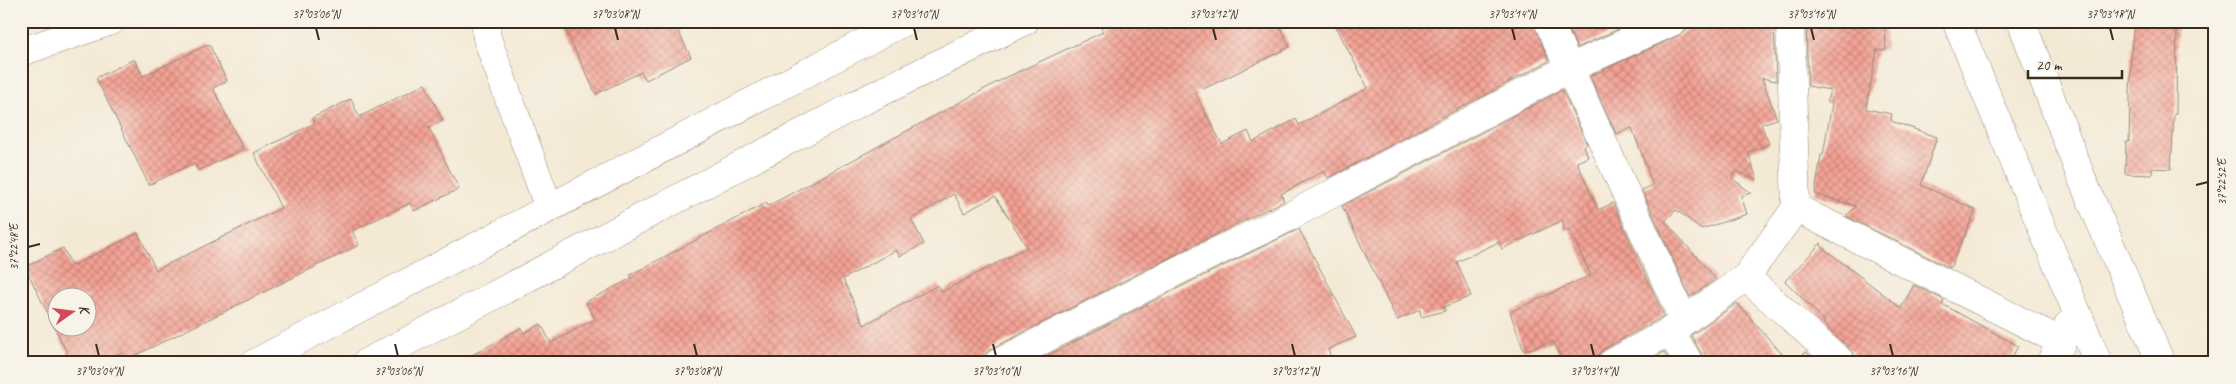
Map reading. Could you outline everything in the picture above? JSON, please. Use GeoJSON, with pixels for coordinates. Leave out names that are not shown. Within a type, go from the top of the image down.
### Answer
{"type":"FeatureCollection","features":[{"type":"Feature","properties":{"kind":"street"},"geometry":{"type":"LineString","coordinates":[[21,52],[70,37],[111,21]]}},
{"type":"Feature","properties":{"kind":"street"},"geometry":{"type":"LineString","coordinates":[[485,21],[487,38],[549,208]]}},
{"type":"Feature","properties":{"kind":"street"},"geometry":{"type":"LineString","coordinates":[[255,363],[906,21]]}},
{"type":"Feature","properties":{"kind":"street"},"geometry":{"type":"LineString","coordinates":[[366,363],[855,105],[1025,21]]}},
{"type":"Feature","properties":{"kind":"street"},"geometry":{"type":"LineString","coordinates":[[1548,21],[1570,68],[1677,326],[1689,363]]}},
{"type":"Feature","properties":{"kind":"street"},"geometry":{"type":"LineString","coordinates":[[998,363],[1185,267],[1275,224],[1570,68],[1674,21]]}},
{"type":"Feature","properties":{"kind":"street"},"geometry":{"type":"LineString","coordinates":[[1612,363],[1677,326],[1746,278],[1796,208],[1790,21]]}},
{"type":"Feature","properties":{"kind":"street"},"geometry":{"type":"LineString","coordinates":[[1956,21],[2098,363]]}},
{"type":"Feature","properties":{"kind":"street"},"geometry":{"type":"LineString","coordinates":[[2021,21],[2082,179],[2161,363]]}},
{"type":"Feature","properties":{"kind":"street"},"geometry":{"type":"LineString","coordinates":[[1796,208],[2056,353],[2075,308]]}},
{"type":"Feature","properties":{"kind":"street"},"geometry":{"type":"LineString","coordinates":[[1746,278],[1842,363]]}},
{"type":"Feature","properties":{"kind":"building"},"geometry":{"type":"Polygon","coordinates":[[[561,21],[673,21],[691,57],[646,80],[641,72],[596,94],[561,21]]]}},
{"type":"Feature","properties":{"kind":"building"},"geometry":{"type":"Polygon","coordinates":[[[1114,21],[1278,21],[1290,47],[1195,93],[1222,144],[1248,131],[1253,142],[1296,119],[1299,125],[1368,88],[1333,21],[1533,21],[1549,61],[1328,178],[1324,171],[1281,194],[1284,201],[991,349],[985,355],[982,363],[458,363],[521,328],[524,333],[541,324],[551,343],[595,319],[586,302],[632,278],[630,275],[766,203],[768,206],[1003,79],[1103,32],[1101,28],[1114,21]],[[954,194],[911,219],[924,244],[900,256],[896,250],[843,279],[864,325],[938,285],[942,292],[1027,247],[995,196],[964,213],[954,194]]]}},
{"type":"Feature","properties":{"kind":"building"},"geometry":{"type":"Polygon","coordinates":[[[1565,21],[1636,21],[1577,48],[1565,21]]]}},
{"type":"Feature","properties":{"kind":"building"},"geometry":{"type":"Polygon","coordinates":[[[1689,21],[1774,21],[1776,81],[1762,78],[1777,119],[1761,124],[1769,144],[1748,152],[1757,180],[1736,171],[1732,178],[1751,193],[1741,196],[1747,214],[1702,229],[1676,210],[1665,221],[1716,279],[1690,297],[1642,190],[1653,185],[1632,128],[1616,134],[1590,76],[1680,35],[1687,30],[1689,21]]]}},
{"type":"Feature","properties":{"kind":"building"},"geometry":{"type":"Polygon","coordinates":[[[1806,21],[1885,21],[1886,50],[1877,50],[1866,109],[1892,114],[1891,121],[1937,137],[1921,185],[1976,210],[1950,268],[1846,216],[1856,206],[1815,194],[1832,103],[1827,102],[1830,90],[1808,86],[1806,21]]]}},
{"type":"Feature","properties":{"kind":"building"},"geometry":{"type":"Polygon","coordinates":[[[2134,21],[2177,21],[2176,114],[2174,114],[2171,169],[2152,168],[2152,175],[2125,174],[2126,142],[2129,142],[2131,53],[2134,21]]]}},
{"type":"Feature","properties":{"kind":"building"},"geometry":{"type":"Polygon","coordinates":[[[209,44],[227,81],[213,88],[243,149],[198,171],[194,163],[149,185],[96,78],[134,59],[143,76],[209,44]]]}},
{"type":"Feature","properties":{"kind":"building"},"geometry":{"type":"Polygon","coordinates":[[[425,84],[443,121],[429,128],[459,189],[414,211],[410,203],[352,231],[359,245],[126,360],[122,352],[100,363],[72,363],[59,336],[98,336],[98,286],[48,286],[48,314],[25,267],[63,248],[72,266],[138,233],[156,270],[281,208],[254,153],[315,123],[312,118],[351,99],[359,117],[425,84]]]}},
{"type":"Feature","properties":{"kind":"building"},"geometry":{"type":"Polygon","coordinates":[[[1562,90],[1587,144],[1584,146],[1588,157],[1577,162],[1598,210],[1613,203],[1664,316],[1604,349],[1598,355],[1596,363],[1563,363],[1553,341],[1524,351],[1510,312],[1591,275],[1569,229],[1564,231],[1563,220],[1502,249],[1499,242],[1457,262],[1471,296],[1444,307],[1445,311],[1421,317],[1420,310],[1397,320],[1342,206],[1562,90]]]}},
{"type":"Feature","properties":{"kind":"building"},"geometry":{"type":"Polygon","coordinates":[[[1299,229],[1356,337],[1328,349],[1333,363],[1033,363],[1192,281],[1299,229]]]}},
{"type":"Feature","properties":{"kind":"building"},"geometry":{"type":"Polygon","coordinates":[[[1821,243],[1822,247],[1901,308],[1914,285],[1944,300],[1942,304],[2018,346],[2009,363],[1857,363],[1853,352],[1823,323],[1825,321],[1785,281],[1821,243]]]}},
{"type":"Feature","properties":{"kind":"building"},"geometry":{"type":"Polygon","coordinates":[[[1737,303],[1790,363],[1705,363],[1691,335],[1737,303]]]}},
{"type":"Feature","properties":{"kind":"building"},"geometry":{"type":"Polygon","coordinates":[[[1664,352],[1671,363],[1645,363],[1664,352]]]}},
{"type":"Feature","properties":{"kind":"building"},"geometry":{"type":"Polygon","coordinates":[[[1806,352],[1818,363],[1793,363],[1806,352]]]}}]}
